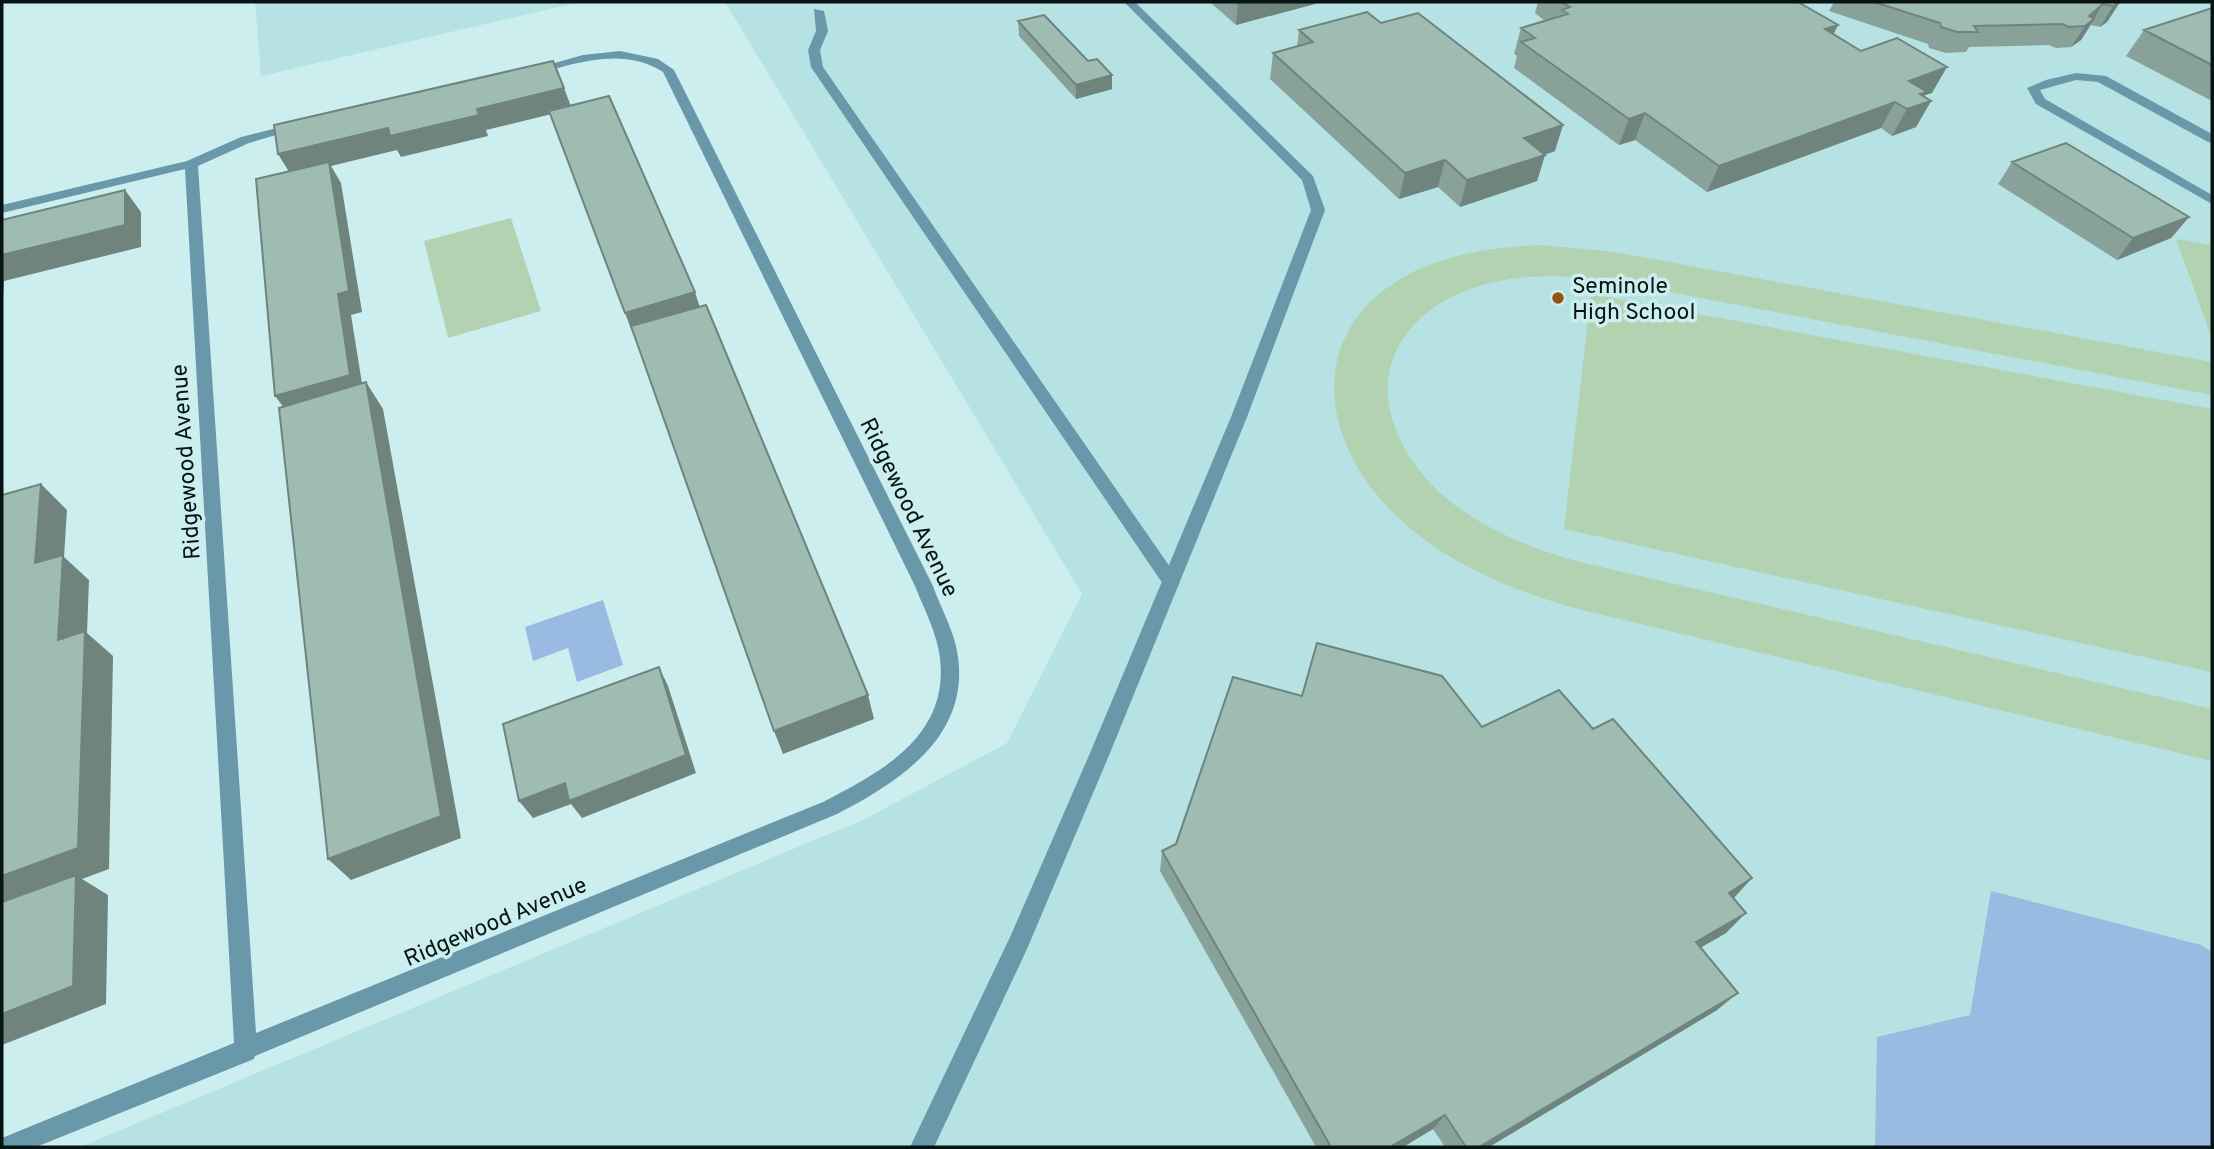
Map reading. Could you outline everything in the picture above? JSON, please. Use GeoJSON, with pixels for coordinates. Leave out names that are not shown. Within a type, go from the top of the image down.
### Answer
{"type":"FeatureCollection","features":[{"type":"Feature","properties":{"kind":"street"},"geometry":{"type":"LineString","coordinates":[[922,1147],[1019,942],[1244,404],[1318,210],[1308,179],[1129,2]]}},
{"type":"Feature","properties":{"kind":"street"},"geometry":{"type":"LineString","coordinates":[[818,11],[822,31],[814,50],[817,67],[1171,582]]}},
{"type":"Feature","properties":{"kind":"street","name":"Ridgewood Avenue"},"geometry":{"type":"LineString","coordinates":[[8,1147],[830,808],[877,785],[907,763],[943,715],[950,686],[949,656],[924,586],[668,70],[651,60],[616,56],[588,58],[514,75]]}},
{"type":"Feature","properties":{"kind":"street"},"geometry":{"type":"LineString","coordinates":[[2212,139],[2102,79],[2088,75],[2077,74],[2033,88],[2040,101],[2212,200]]}},
{"type":"Feature","properties":{"kind":"street"},"geometry":{"type":"LineString","coordinates":[[2,209],[191,164],[244,140],[312,124]]}},
{"type":"Feature","properties":{"kind":"street","name":"Ridgewood Avenue"},"geometry":{"type":"LineString","coordinates":[[191,164],[246,1051]]}},
{"type":"Feature","properties":{"kind":"shaded area"},"geometry":{"type":"Polygon","coordinates":[[[255,2],[580,2],[261,76],[255,2]]]}},
{"type":"Feature","properties":{"kind":"shaded area","name":"Seminole High School"},"geometry":{"type":"Polygon","coordinates":[[[725,2],[2212,2],[2212,1147],[80,1147],[865,819],[1007,743],[1082,594],[725,2]]]}},
{"type":"Feature","properties":{"kind":"shaded area"},"geometry":{"type":"Polygon","coordinates":[[[603,600],[623,665],[577,682],[568,648],[533,661],[525,627],[603,600]]]}},
{"type":"Feature","properties":{"kind":"shaded area"},"geometry":{"type":"Polygon","coordinates":[[[1991,891],[2201,945],[2212,952],[2212,1147],[1875,1147],[1877,1037],[1970,1015],[1991,891]]]}},
{"type":"Feature","properties":{"kind":"green space"},"geometry":{"type":"Polygon","coordinates":[[[511,218],[541,311],[448,338],[424,241],[511,218]]]}},
{"type":"Feature","properties":{"kind":"green space"},"geometry":{"type":"Polygon","coordinates":[[[2176,239],[2212,245],[2212,339],[2176,239]]]}},
{"type":"Feature","properties":{"kind":"green space"},"geometry":{"type":"Polygon","coordinates":[[[1540,245],[1615,252],[2212,362],[2212,395],[1612,281],[1539,276],[1495,282],[1464,291],[1438,305],[1416,322],[1400,344],[1390,368],[1388,395],[1394,424],[1408,454],[1423,475],[1441,494],[1462,510],[1507,536],[1580,562],[2212,709],[2212,761],[1574,608],[1520,590],[1468,567],[1420,536],[1378,496],[1357,467],[1343,436],[1335,405],[1335,374],[1342,345],[1357,318],[1380,294],[1411,273],[1442,260],[1474,252],[1540,245]]]}},
{"type":"Feature","properties":{"kind":"green space"},"geometry":{"type":"Polygon","coordinates":[[[1591,294],[2212,409],[2212,672],[1564,529],[1591,294]]]}},
{"type":"Feature","properties":{"kind":"building"},"geometry":{"type":"Polygon","coordinates":[[[1562,2],[1798,2],[1838,25],[1825,29],[1861,51],[1897,38],[1947,67],[1909,81],[1927,92],[1920,94],[1931,101],[1907,109],[1895,102],[1719,166],[1645,113],[1629,119],[1521,42],[1535,38],[1521,28],[1568,14],[1562,10],[1570,7],[1562,2]]]}},
{"type":"Feature","properties":{"kind":"building"},"geometry":{"type":"Polygon","coordinates":[[[1874,2],[2120,2],[2113,6],[2103,4],[2089,16],[2094,19],[2085,26],[1974,26],[1978,32],[1957,32],[1941,27],[1940,23],[1874,2]]]}},
{"type":"Feature","properties":{"kind":"building"},"geometry":{"type":"Polygon","coordinates":[[[2212,8],[2212,65],[2144,30],[2212,8]]]}},
{"type":"Feature","properties":{"kind":"building"},"geometry":{"type":"Polygon","coordinates":[[[1367,12],[1381,23],[1418,13],[1563,125],[1524,138],[1545,155],[1467,180],[1445,160],[1405,173],[1273,53],[1313,42],[1299,30],[1367,12]]]}},
{"type":"Feature","properties":{"kind":"building"},"geometry":{"type":"Polygon","coordinates":[[[1044,15],[1088,61],[1097,59],[1112,75],[1076,85],[1018,21],[1044,15]]]}},
{"type":"Feature","properties":{"kind":"building"},"geometry":{"type":"Polygon","coordinates":[[[553,61],[564,88],[477,109],[479,115],[390,136],[388,128],[278,154],[274,125],[553,61]]]}},
{"type":"Feature","properties":{"kind":"building"},"geometry":{"type":"Polygon","coordinates":[[[609,96],[695,292],[625,313],[549,111],[609,96]]]}},
{"type":"Feature","properties":{"kind":"building"},"geometry":{"type":"Polygon","coordinates":[[[2066,143],[2189,217],[2133,238],[2012,162],[2066,143]]]}},
{"type":"Feature","properties":{"kind":"building"},"geometry":{"type":"Polygon","coordinates":[[[329,162],[349,291],[338,294],[350,375],[275,396],[256,179],[329,162]]]}},
{"type":"Feature","properties":{"kind":"building"},"geometry":{"type":"Polygon","coordinates":[[[125,190],[125,225],[2,255],[2,220],[125,190]]]}},
{"type":"Feature","properties":{"kind":"building"},"geometry":{"type":"Polygon","coordinates":[[[706,305],[868,695],[774,731],[631,326],[706,305]]]}},
{"type":"Feature","properties":{"kind":"building"},"geometry":{"type":"Polygon","coordinates":[[[366,382],[441,816],[328,859],[279,408],[366,382]]]}},
{"type":"Feature","properties":{"kind":"building"},"geometry":{"type":"Polygon","coordinates":[[[41,484],[35,563],[63,555],[58,640],[85,631],[78,848],[2,876],[2,495],[41,484]]]}},
{"type":"Feature","properties":{"kind":"building"},"geometry":{"type":"Polygon","coordinates":[[[1317,643],[1442,676],[1482,727],[1559,690],[1593,729],[1613,719],[1752,878],[1729,893],[1746,913],[1696,942],[1738,993],[1479,1147],[1466,1147],[1445,1115],[1390,1147],[1331,1147],[1162,851],[1176,844],[1233,677],[1302,696],[1317,643]]]}},
{"type":"Feature","properties":{"kind":"building"},"geometry":{"type":"Polygon","coordinates":[[[659,667],[686,755],[569,801],[565,783],[519,801],[503,724],[659,667]]]}},
{"type":"Feature","properties":{"kind":"building"},"geometry":{"type":"Polygon","coordinates":[[[76,875],[73,986],[2,1014],[2,902],[76,875]]]}},
{"type":"Feature","properties":{"kind":"place","name":"Seminole High School"},"geometry":{"type":"Point","coordinates":[1558,298]}}]}
